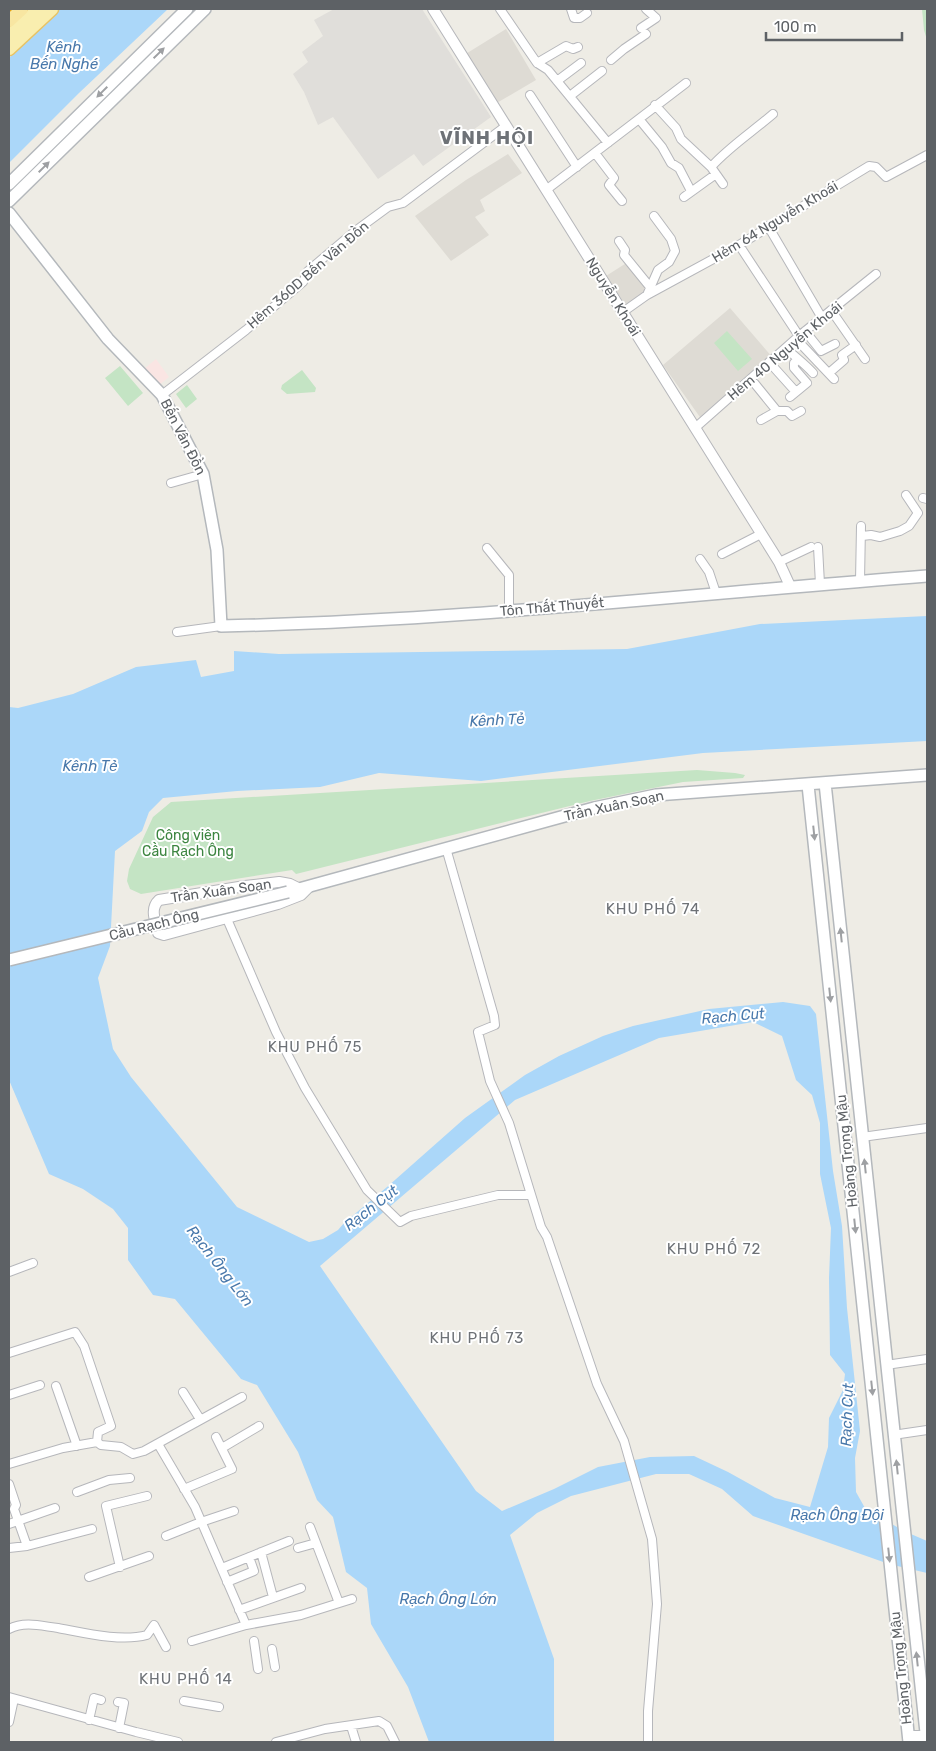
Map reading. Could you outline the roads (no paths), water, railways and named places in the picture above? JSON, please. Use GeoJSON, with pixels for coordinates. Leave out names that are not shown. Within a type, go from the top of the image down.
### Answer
{"type":"FeatureCollection","features":[{"type":"Feature","properties":{"kind":"highway"},"geometry":{"type":"LineString","coordinates":[[9,22],[22,9]]}},
{"type":"Feature","properties":{"kind":"main road"},"geometry":{"type":"LineString","coordinates":[[9,36],[38,9]]}},
{"type":"Feature","properties":{"kind":"main road"},"geometry":{"type":"LineString","coordinates":[[9,49],[52,9]]}},
{"type":"Feature","properties":{"kind":"main road"},"geometry":{"type":"LineString","coordinates":[[9,184],[187,9]]}},
{"type":"Feature","properties":{"kind":"main road"},"geometry":{"type":"LineString","coordinates":[[9,201],[206,9]]}},
{"type":"Feature","properties":{"kind":"main road","name":"Bến Vân Đồn"},"geometry":{"type":"LineString","coordinates":[[9,213],[108,338],[162,395],[204,474],[217,550],[221,626]]}},
{"type":"Feature","properties":{"kind":"main road","name":"Tôn Thất Thuyết"},"geometry":{"type":"LineString","coordinates":[[221,626],[314,624],[509,611],[927,576]]}},
{"type":"Feature","properties":{"kind":"main road","name":"Trần Xuân Soạn"},"geometry":{"type":"LineString","coordinates":[[305,888],[594,808],[656,795],[927,775]]}},
{"type":"Feature","properties":{"kind":"main road","name":"Hoàng Trọng Mậu"},"geometry":{"type":"LineString","coordinates":[[825,783],[927,1738]]}},
{"type":"Feature","properties":{"kind":"main road","name":"Hoàng Trọng Mậu"},"geometry":{"type":"LineString","coordinates":[[808,785],[908,1739]]}},
{"type":"Feature","properties":{"kind":"main road","name":"Cầu Rạch Ông"},"geometry":{"type":"LineString","coordinates":[[9,960],[305,888]]}},
{"type":"Feature","properties":{"kind":"main road"},"geometry":{"type":"LineString","coordinates":[[828,972],[844,970]]}},
{"type":"Feature","properties":{"kind":"main road"},"geometry":{"type":"LineString","coordinates":[[846,1138],[862,1137]]}},
{"type":"Feature","properties":{"kind":"main road"},"geometry":{"type":"LineString","coordinates":[[862,1292],[878,1291]]}},
{"type":"Feature","properties":{"kind":"main road"},"geometry":{"type":"LineString","coordinates":[[877,1436],[894,1435]]}},
{"type":"Feature","properties":{"kind":"street","name":"Nguyễn Khoái"},"geometry":{"type":"LineString","coordinates":[[433,9],[762,534],[779,562],[790,586]]}},
{"type":"Feature","properties":{"kind":"street"},"geometry":{"type":"LineString","coordinates":[[500,9],[537,63],[548,70],[608,142]]}},
{"type":"Feature","properties":{"kind":"street"},"geometry":{"type":"LineString","coordinates":[[571,9],[574,18],[580,18],[587,13]]}},
{"type":"Feature","properties":{"kind":"street"},"geometry":{"type":"LineString","coordinates":[[612,60],[656,18],[646,9]]}},
{"type":"Feature","properties":{"kind":"street"},"geometry":{"type":"LineString","coordinates":[[537,63],[566,46],[573,49],[578,46]]}},
{"type":"Feature","properties":{"kind":"street"},"geometry":{"type":"LineString","coordinates":[[557,81],[580,62]]}},
{"type":"Feature","properties":{"kind":"street"},"geometry":{"type":"LineString","coordinates":[[570,96],[602,71]]}},
{"type":"Feature","properties":{"kind":"street"},"geometry":{"type":"LineString","coordinates":[[546,190],[686,83]]}},
{"type":"Feature","properties":{"kind":"street"},"geometry":{"type":"LineString","coordinates":[[530,95],[576,167]]}},
{"type":"Feature","properties":{"kind":"street"},"geometry":{"type":"LineString","coordinates":[[655,106],[676,128],[682,138],[711,167],[723,184]]}},
{"type":"Feature","properties":{"kind":"street"},"geometry":{"type":"LineString","coordinates":[[711,167],[723,154],[773,114]]}},
{"type":"Feature","properties":{"kind":"street"},"geometry":{"type":"LineString","coordinates":[[640,119],[662,147],[666,156],[679,168],[691,190]]}},
{"type":"Feature","properties":{"kind":"street","name":"Hẻm 360D Bến Vân Đồn"},"geometry":{"type":"LineString","coordinates":[[162,395],[246,330],[303,282],[308,271],[354,232],[388,207],[402,203],[506,126]]}},
{"type":"Feature","properties":{"kind":"street"},"geometry":{"type":"LineString","coordinates":[[595,153],[614,178],[609,185],[622,201]]}},
{"type":"Feature","properties":{"kind":"street","name":"Hẻm 64 Nguyễn Khoái"},"geometry":{"type":"LineString","coordinates":[[623,312],[649,291],[739,245],[869,166],[876,167],[886,177],[927,155]]}},
{"type":"Feature","properties":{"kind":"street"},"geometry":{"type":"LineString","coordinates":[[684,197],[691,190],[716,174]]}},
{"type":"Feature","properties":{"kind":"street"},"geometry":{"type":"LineString","coordinates":[[649,291],[658,270],[669,262],[675,251],[671,239],[654,216]]}},
{"type":"Feature","properties":{"kind":"street"},"geometry":{"type":"LineString","coordinates":[[768,226],[822,318]]}},
{"type":"Feature","properties":{"kind":"street"},"geometry":{"type":"LineString","coordinates":[[619,241],[626,250],[624,255],[649,291]]}},
{"type":"Feature","properties":{"kind":"street"},"geometry":{"type":"LineString","coordinates":[[739,245],[800,335],[832,376],[844,360],[842,355],[856,345]]}},
{"type":"Feature","properties":{"kind":"street","name":"Hẻm 40 Nguyễn Khoái"},"geometry":{"type":"LineString","coordinates":[[695,428],[800,335],[876,274]]}},
{"type":"Feature","properties":{"kind":"street"},"geometry":{"type":"LineString","coordinates":[[831,310],[865,359]]}},
{"type":"Feature","properties":{"kind":"street"},"geometry":{"type":"LineString","coordinates":[[800,335],[821,351],[835,344]]}},
{"type":"Feature","properties":{"kind":"street"},"geometry":{"type":"LineString","coordinates":[[786,348],[813,373]]}},
{"type":"Feature","properties":{"kind":"street"},"geometry":{"type":"LineString","coordinates":[[769,362],[793,394],[806,383],[794,368],[794,363],[798,360]]}},
{"type":"Feature","properties":{"kind":"street"},"geometry":{"type":"LineString","coordinates":[[750,379],[777,411]]}},
{"type":"Feature","properties":{"kind":"street"},"geometry":{"type":"LineString","coordinates":[[761,420],[777,411],[786,411],[792,416],[802,411]]}},
{"type":"Feature","properties":{"kind":"street"},"geometry":{"type":"LineString","coordinates":[[171,483],[204,474]]}},
{"type":"Feature","properties":{"kind":"street"},"geometry":{"type":"LineString","coordinates":[[862,536],[880,537],[909,526],[918,513],[906,495]]}},
{"type":"Feature","properties":{"kind":"street"},"geometry":{"type":"LineString","coordinates":[[860,581],[861,526]]}},
{"type":"Feature","properties":{"kind":"street"},"geometry":{"type":"LineString","coordinates":[[722,554],[762,534]]}},
{"type":"Feature","properties":{"kind":"street"},"geometry":{"type":"LineString","coordinates":[[779,562],[815,547],[820,584]]}},
{"type":"Feature","properties":{"kind":"street"},"geometry":{"type":"LineString","coordinates":[[487,548],[509,575],[509,611]]}},
{"type":"Feature","properties":{"kind":"street"},"geometry":{"type":"LineString","coordinates":[[700,559],[710,572],[716,593]]}},
{"type":"Feature","properties":{"kind":"street","name":"Tôn Thất Thuyết"},"geometry":{"type":"LineString","coordinates":[[177,632],[221,626]]}},
{"type":"Feature","properties":{"kind":"street"},"geometry":{"type":"LineString","coordinates":[[446,848],[494,1016],[495,1025],[478,1032],[490,1081],[509,1123],[541,1227],[597,1384],[624,1441],[638,1496],[652,1539],[657,1602],[648,1711],[648,1742]]}},
{"type":"Feature","properties":{"kind":"street","name":"Trần Xuân Soạn"},"geometry":{"type":"LineString","coordinates":[[279,882],[305,888],[301,894],[288,901],[164,935],[158,933],[153,912],[153,907],[159,900],[245,886],[279,882]]}},
{"type":"Feature","properties":{"kind":"street"},"geometry":{"type":"LineString","coordinates":[[227,919],[276,1032],[305,1088],[367,1190],[400,1222],[411,1216],[498,1195],[531,1195]]}},
{"type":"Feature","properties":{"kind":"street"},"geometry":{"type":"LineString","coordinates":[[862,1137],[927,1128]]}},
{"type":"Feature","properties":{"kind":"street"},"geometry":{"type":"LineString","coordinates":[[9,1272],[33,1263]]}},
{"type":"Feature","properties":{"kind":"street"},"geometry":{"type":"LineString","coordinates":[[9,1353],[75,1332],[84,1346],[110,1426],[98,1432],[97,1442]]}},
{"type":"Feature","properties":{"kind":"street"},"geometry":{"type":"LineString","coordinates":[[886,1365],[927,1359]]}},
{"type":"Feature","properties":{"kind":"street"},"geometry":{"type":"LineString","coordinates":[[9,1395],[40,1385]]}},
{"type":"Feature","properties":{"kind":"street"},"geometry":{"type":"LineString","coordinates":[[56,1386],[77,1446]]}},
{"type":"Feature","properties":{"kind":"street"},"geometry":{"type":"LineString","coordinates":[[183,1392],[200,1419]]}},
{"type":"Feature","properties":{"kind":"street"},"geometry":{"type":"LineString","coordinates":[[9,1464],[63,1448],[97,1442],[101,1445],[121,1448],[133,1454],[144,1451],[242,1397]]}},
{"type":"Feature","properties":{"kind":"street"},"geometry":{"type":"LineString","coordinates":[[222,1448],[259,1426]]}},
{"type":"Feature","properties":{"kind":"street"},"geometry":{"type":"LineString","coordinates":[[894,1435],[927,1430]]}},
{"type":"Feature","properties":{"kind":"street"},"geometry":{"type":"LineString","coordinates":[[184,1489],[232,1469],[216,1437]]}},
{"type":"Feature","properties":{"kind":"street"},"geometry":{"type":"LineString","coordinates":[[158,1444],[202,1522],[246,1625]]}},
{"type":"Feature","properties":{"kind":"street"},"geometry":{"type":"LineString","coordinates":[[77,1492],[108,1480],[130,1478]]}},
{"type":"Feature","properties":{"kind":"street"},"geometry":{"type":"LineString","coordinates":[[9,1484],[16,1505],[14,1509],[27,1546]]}},
{"type":"Feature","properties":{"kind":"street"},"geometry":{"type":"LineString","coordinates":[[120,1566],[106,1506],[147,1496]]}},
{"type":"Feature","properties":{"kind":"street"},"geometry":{"type":"LineString","coordinates":[[9,1524],[55,1508]]}},
{"type":"Feature","properties":{"kind":"street"},"geometry":{"type":"LineString","coordinates":[[166,1536],[234,1511]]}},
{"type":"Feature","properties":{"kind":"street"},"geometry":{"type":"LineString","coordinates":[[310,1527],[339,1603]]}},
{"type":"Feature","properties":{"kind":"street"},"geometry":{"type":"LineString","coordinates":[[9,1548],[27,1546],[92,1529]]}},
{"type":"Feature","properties":{"kind":"street"},"geometry":{"type":"LineString","coordinates":[[222,1568],[289,1541]]}},
{"type":"Feature","properties":{"kind":"street"},"geometry":{"type":"LineString","coordinates":[[298,1548],[316,1543]]}},
{"type":"Feature","properties":{"kind":"street"},"geometry":{"type":"LineString","coordinates":[[261,1552],[273,1598]]}},
{"type":"Feature","properties":{"kind":"street"},"geometry":{"type":"LineString","coordinates":[[89,1577],[150,1556]]}},
{"type":"Feature","properties":{"kind":"street"},"geometry":{"type":"LineString","coordinates":[[228,1582],[254,1571],[249,1557]]}},
{"type":"Feature","properties":{"kind":"street"},"geometry":{"type":"LineString","coordinates":[[239,1610],[301,1588]]}},
{"type":"Feature","properties":{"kind":"street"},"geometry":{"type":"LineString","coordinates":[[192,1641],[246,1625],[301,1615],[352,1599]]}},
{"type":"Feature","properties":{"kind":"street"},"geometry":{"type":"LineString","coordinates":[[9,1629],[29,1623],[88,1634],[135,1638],[147,1635],[154,1625],[166,1647]]}},
{"type":"Feature","properties":{"kind":"street"},"geometry":{"type":"LineString","coordinates":[[254,1641],[258,1669]]}},
{"type":"Feature","properties":{"kind":"street"},"geometry":{"type":"LineString","coordinates":[[272,1649],[275,1667]]}},
{"type":"Feature","properties":{"kind":"street"},"geometry":{"type":"LineString","coordinates":[[9,1722],[12,1698],[119,1728],[178,1742]]}},
{"type":"Feature","properties":{"kind":"street"},"geometry":{"type":"LineString","coordinates":[[89,1720],[94,1698],[101,1700]]}},
{"type":"Feature","properties":{"kind":"street"},"geometry":{"type":"LineString","coordinates":[[184,1701],[219,1707]]}},
{"type":"Feature","properties":{"kind":"street"},"geometry":{"type":"LineString","coordinates":[[118,1702],[124,1703],[119,1728]]}},
{"type":"Feature","properties":{"kind":"street"},"geometry":{"type":"LineString","coordinates":[[276,1742],[324,1729],[379,1721],[387,1726],[395,1742]]}},
{"type":"Feature","properties":{"kind":"street"},"geometry":{"type":"LineString","coordinates":[[351,1726],[356,1742]]}},
{"type":"Feature","properties":{"kind":"street"},"geometry":{"type":"LineString","coordinates":[[908,1739],[927,1738]]}},
{"type":"Feature","properties":{"kind":"water","name":"Kênh Bến Nghé"},"geometry":{"type":"Polygon","coordinates":[[[58,9],[168,9],[79,93],[9,163],[9,58],[58,9]]]}},
{"type":"Feature","properties":{"kind":"water"},"geometry":{"type":"Polygon","coordinates":[[[927,616],[927,741],[703,753],[481,781],[379,773],[320,787],[237,791],[163,798],[149,812],[142,831],[115,851],[110,946],[98,978],[113,1049],[131,1077],[237,1207],[309,1242],[323,1239],[338,1230],[465,1118],[525,1075],[559,1056],[603,1036],[633,1026],[709,1009],[783,1002],[810,1006],[816,1014],[833,1171],[842,1226],[847,1308],[860,1431],[855,1458],[856,1492],[870,1517],[883,1519],[927,1541],[927,1573],[889,1564],[753,1516],[722,1489],[689,1474],[656,1474],[571,1496],[537,1513],[510,1535],[554,1659],[554,1742],[429,1742],[408,1687],[371,1624],[367,1588],[346,1572],[333,1517],[317,1500],[298,1452],[257,1385],[241,1379],[175,1299],[153,1295],[128,1260],[128,1228],[113,1209],[83,1189],[49,1174],[9,1080],[9,707],[18,708],[73,694],[136,667],[196,660],[201,677],[234,671],[234,651],[279,654],[627,649],[760,624],[927,616]],[[753,1022],[659,1038],[515,1100],[320,1266],[476,1491],[502,1511],[554,1489],[598,1467],[650,1457],[694,1456],[775,1498],[810,1507],[828,1447],[829,1418],[843,1390],[845,1374],[830,1355],[829,1278],[831,1228],[820,1174],[820,1123],[812,1095],[796,1080],[782,1036],[753,1022]]]}},
{"type":"Feature","properties":{"kind":"district","name":"VĨNH HỘI"},"geometry":{"type":"Point","coordinates":[487,137]}},
{"type":"Feature","properties":{"kind":"district","name":"KHU PHỐ 74"},"geometry":{"type":"Point","coordinates":[653,909]}},
{"type":"Feature","properties":{"kind":"district","name":"KHU PHỐ 75"},"geometry":{"type":"Point","coordinates":[315,1047]}},
{"type":"Feature","properties":{"kind":"district","name":"KHU PHỐ 72"},"geometry":{"type":"Point","coordinates":[714,1249]}},
{"type":"Feature","properties":{"kind":"district","name":"KHU PHỐ 73"},"geometry":{"type":"Point","coordinates":[477,1338]}},
{"type":"Feature","properties":{"kind":"district","name":"KHU PHỐ 14"},"geometry":{"type":"Point","coordinates":[186,1679]}},
{"type":"Feature","properties":{"kind":"water label","name":"Kênh Tẻ"},"geometry":{"type":"Point","coordinates":[497,720]}},
{"type":"Feature","properties":{"kind":"water label","name":"Kênh Tẻ"},"geometry":{"type":"Point","coordinates":[90,766]}},
{"type":"Feature","properties":{"kind":"water label","name":"Rạch Cụt"},"geometry":{"type":"Point","coordinates":[733,1016]}},
{"type":"Feature","properties":{"kind":"water label","name":"Rạch Cụt"},"geometry":{"type":"Point","coordinates":[371,1208]}},
{"type":"Feature","properties":{"kind":"water label","name":"Rạch Ông Lớn"},"geometry":{"type":"Point","coordinates":[220,1266]}},
{"type":"Feature","properties":{"kind":"water label","name":"Rạch Cụt"},"geometry":{"type":"Point","coordinates":[847,1415]}},
{"type":"Feature","properties":{"kind":"water label","name":"Rạch Ông Đội"},"geometry":{"type":"Point","coordinates":[837,1515]}},
{"type":"Feature","properties":{"kind":"water label","name":"Rạch Ông Lớn"},"geometry":{"type":"Point","coordinates":[448,1599]}},
{"type":"Feature","properties":{"kind":"park label","name":"Công viên Cầu Rạch Ông"},"geometry":{"type":"Point","coordinates":[188,844]}}]}
